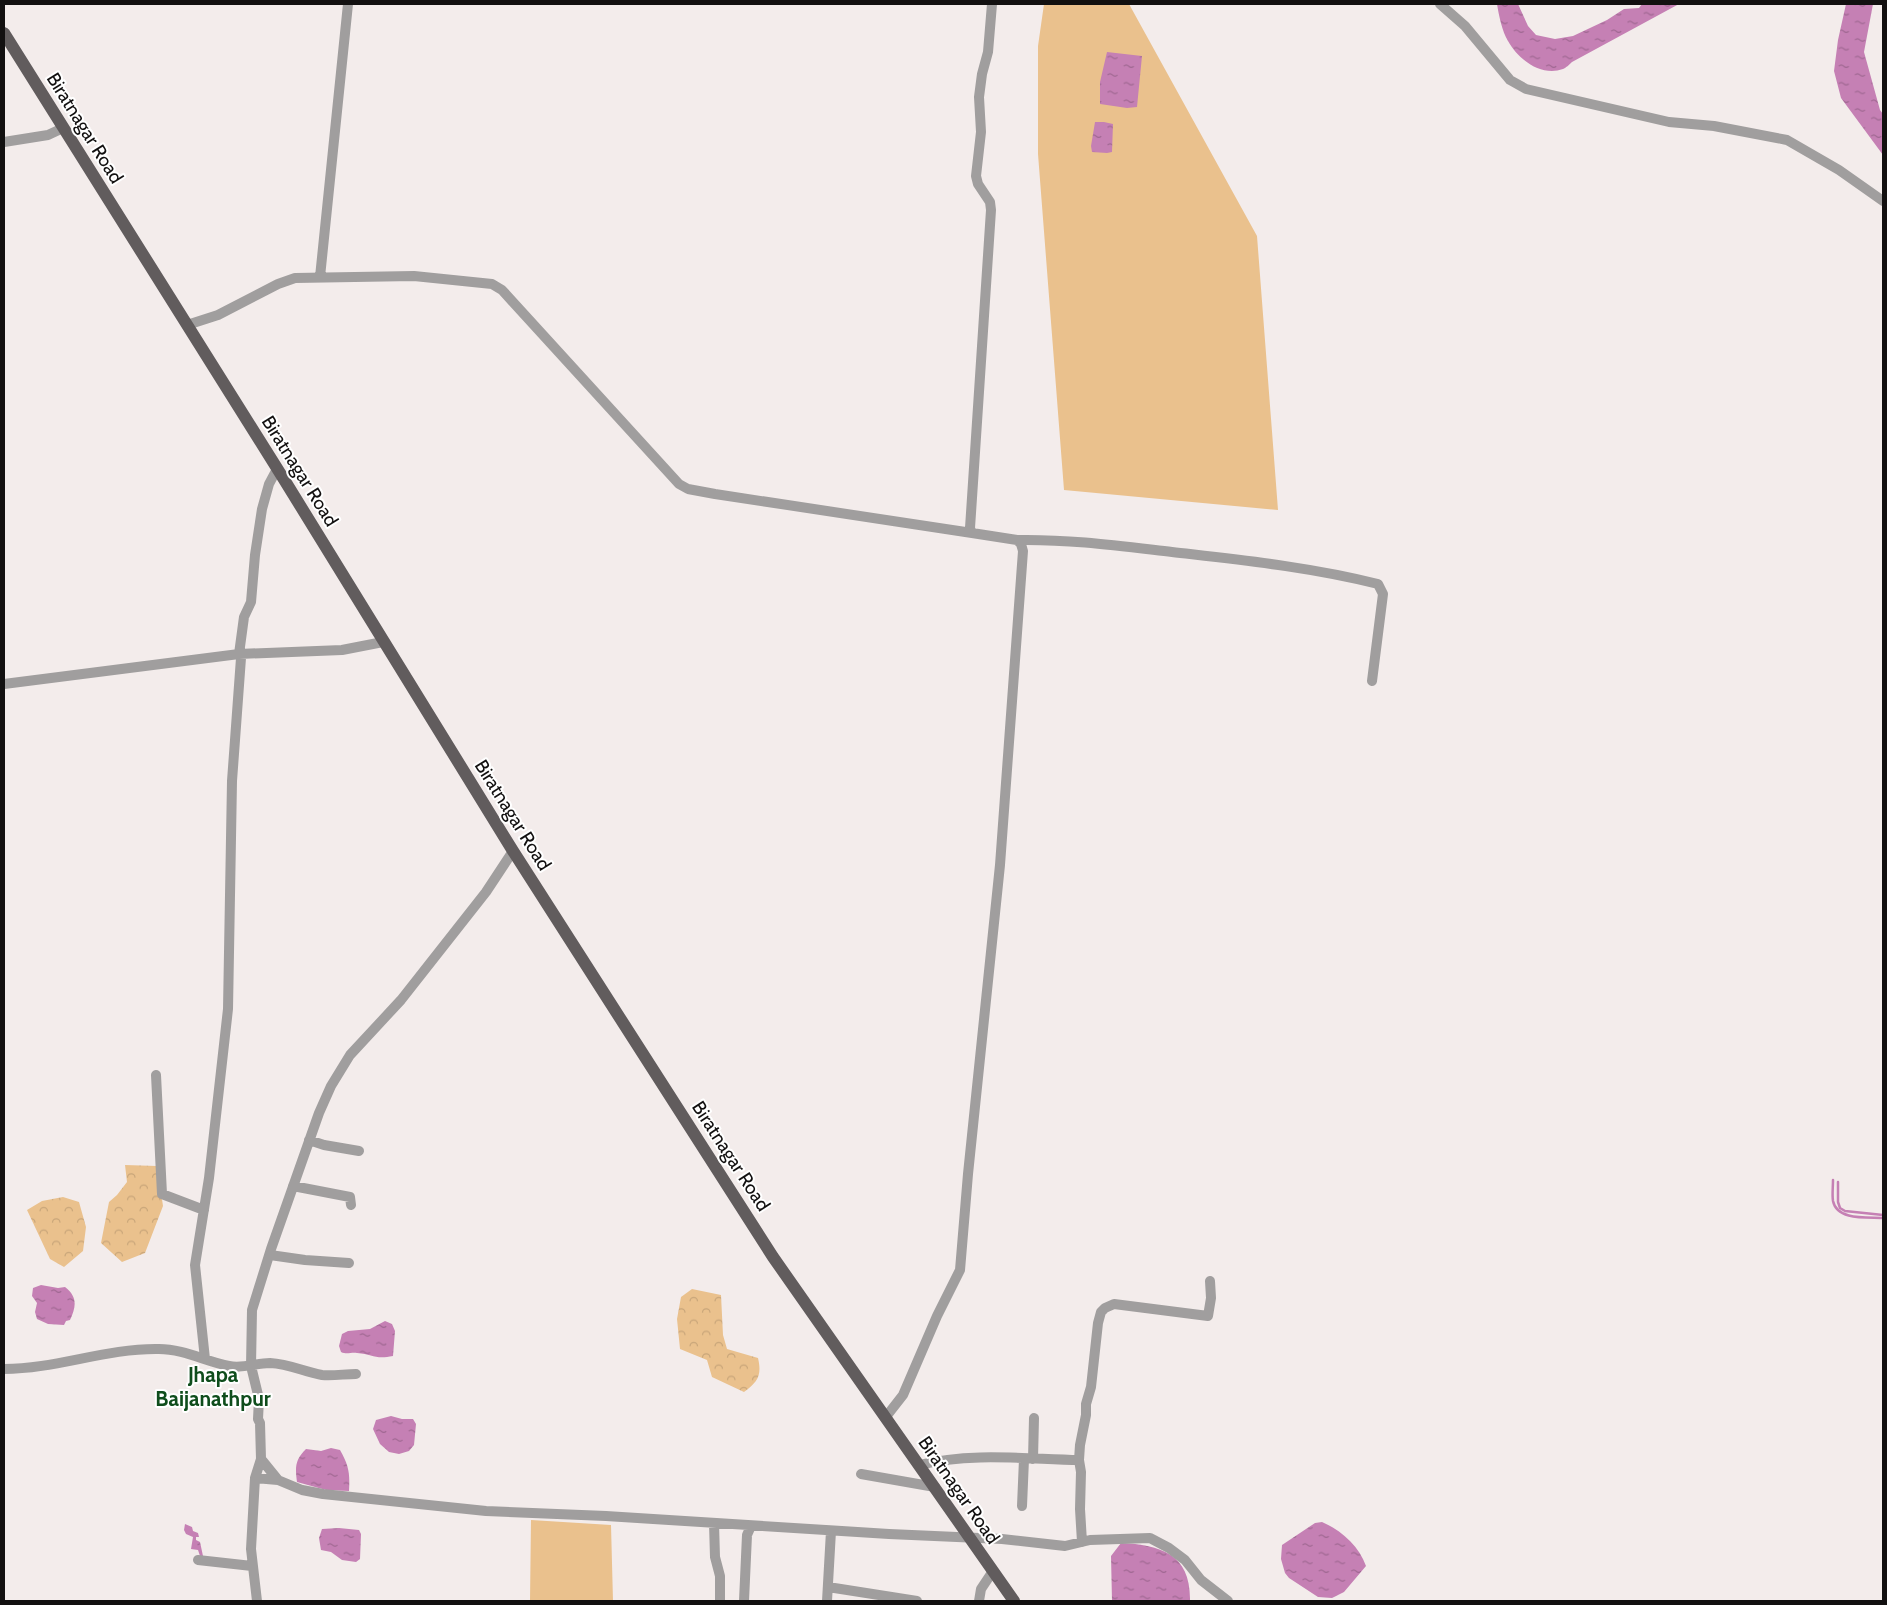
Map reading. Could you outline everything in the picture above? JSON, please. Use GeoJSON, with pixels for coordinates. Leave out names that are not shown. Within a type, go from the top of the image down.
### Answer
{"type":"FeatureCollection","features":[{"type":"Feature","properties":{"kind":"main road","name":"Biratnagar Road"},"geometry":{"type":"LineString","coordinates":[[4,33],[513,851],[773,1257],[1014,1601]]}},
{"type":"Feature","properties":{"kind":"street"},"geometry":{"type":"LineString","coordinates":[[320,277],[348,4]]}},
{"type":"Feature","properties":{"kind":"street"},"geometry":{"type":"LineString","coordinates":[[972,533],[970,513],[991,210],[990,202],[978,184],[976,176],[981,132],[979,97],[982,74],[988,52],[992,4]]}},
{"type":"Feature","properties":{"kind":"street"},"geometry":{"type":"LineString","coordinates":[[1440,4],[1465,26],[1510,80],[1526,88],[1669,122],[1714,126],[1787,140],[1839,170],[1883,201]]}},
{"type":"Feature","properties":{"kind":"street"},"geometry":{"type":"LineString","coordinates":[[4,142],[48,135],[63,128]]}},
{"type":"Feature","properties":{"kind":"street"},"geometry":{"type":"LineString","coordinates":[[186,325],[226,311],[278,284],[295,278],[414,276],[492,284],[502,290],[665,470],[679,484],[688,489],[1016,540],[1086,542],[1224,558],[1378,584],[1383,594],[1372,681]]}},
{"type":"Feature","properties":{"kind":"street"},"geometry":{"type":"LineString","coordinates":[[205,1359],[196,1265],[228,1009],[232,781],[241,658],[239,654],[244,617],[251,602],[255,554],[262,509],[268,484],[277,469]]}},
{"type":"Feature","properties":{"kind":"street"},"geometry":{"type":"LineString","coordinates":[[885,1418],[903,1395],[937,1316],[960,1270],[1000,866],[1023,551],[1022,544],[1016,540]]}},
{"type":"Feature","properties":{"kind":"street"},"geometry":{"type":"LineString","coordinates":[[4,684],[239,654],[342,650],[383,642]]}},
{"type":"Feature","properties":{"kind":"street"},"geometry":{"type":"LineString","coordinates":[[257,1601],[251,1549],[255,1478],[261,1459],[260,1423],[258,1419],[259,1399],[251,1366],[252,1310],[293,1186],[331,1086],[350,1055],[401,1000],[486,892],[513,851]]}},
{"type":"Feature","properties":{"kind":"street"},"geometry":{"type":"LineString","coordinates":[[156,1075],[162,1194],[204,1210]]}},
{"type":"Feature","properties":{"kind":"street"},"geometry":{"type":"LineString","coordinates":[[309,1140],[332,1147],[359,1151]]}},
{"type":"Feature","properties":{"kind":"street"},"geometry":{"type":"LineString","coordinates":[[293,1186],[350,1197],[351,1206]]}},
{"type":"Feature","properties":{"kind":"street"},"geometry":{"type":"LineString","coordinates":[[270,1254],[296,1259],[349,1263]]}},
{"type":"Feature","properties":{"kind":"street"},"geometry":{"type":"LineString","coordinates":[[1082,1542],[1080,1445],[1086,1415],[1086,1404],[1091,1387],[1098,1323],[1101,1312],[1114,1304],[1208,1316],[1211,1298],[1210,1281]]}},
{"type":"Feature","properties":{"kind":"street"},"geometry":{"type":"LineString","coordinates":[[4,1369],[56,1364],[138,1348],[162,1349],[230,1367],[268,1363],[292,1365],[322,1375],[356,1374]]}},
{"type":"Feature","properties":{"kind":"street"},"geometry":{"type":"LineString","coordinates":[[1022,1506],[1034,1418]]}},
{"type":"Feature","properties":{"kind":"street"},"geometry":{"type":"LineString","coordinates":[[919,1465],[937,1460],[974,1457],[1079,1460]]}},
{"type":"Feature","properties":{"kind":"street"},"geometry":{"type":"LineString","coordinates":[[261,1459],[278,1480]]}},
{"type":"Feature","properties":{"kind":"street"},"geometry":{"type":"LineString","coordinates":[[861,1474],[935,1487]]}},
{"type":"Feature","properties":{"kind":"street"},"geometry":{"type":"LineString","coordinates":[[255,1478],[278,1480],[302,1490],[323,1494],[486,1511],[606,1516],[971,1539],[1002,1539],[1065,1546],[1082,1542],[1150,1538],[1169,1548],[1185,1560],[1201,1580],[1228,1601]]}},
{"type":"Feature","properties":{"kind":"street"},"geometry":{"type":"LineString","coordinates":[[714,1523],[715,1557],[720,1576],[720,1601]]}},
{"type":"Feature","properties":{"kind":"street"},"geometry":{"type":"LineString","coordinates":[[744,1601],[747,1535],[751,1526]]}},
{"type":"Feature","properties":{"kind":"street"},"geometry":{"type":"LineString","coordinates":[[827,1601],[831,1531]]}},
{"type":"Feature","properties":{"kind":"street"},"geometry":{"type":"LineString","coordinates":[[198,1560],[252,1566]]}},
{"type":"Feature","properties":{"kind":"street"},"geometry":{"type":"LineString","coordinates":[[979,1601],[980,1589],[993,1571]]}},
{"type":"Feature","properties":{"kind":"street"},"geometry":{"type":"LineString","coordinates":[[828,1587],[873,1598],[917,1601]]}},
{"type":"Feature","properties":{"kind":"green space"},"geometry":{"type":"Polygon","coordinates":[[[1044,4],[1129,4],[1257,236],[1278,510],[1064,490],[1038,154],[1038,46],[1044,4]]]}},
{"type":"Feature","properties":{"kind":"green space"},"geometry":{"type":"Polygon","coordinates":[[[125,1165],[157,1166],[163,1206],[145,1253],[122,1262],[101,1243],[109,1202],[127,1182],[125,1165]]]}},
{"type":"Feature","properties":{"kind":"green space"},"geometry":{"type":"Polygon","coordinates":[[[63,1197],[79,1202],[86,1227],[83,1251],[64,1267],[50,1259],[27,1210],[42,1201],[63,1197]]]}},
{"type":"Feature","properties":{"kind":"green space"},"geometry":{"type":"Polygon","coordinates":[[[692,1289],[721,1295],[723,1335],[727,1349],[758,1358],[758,1378],[744,1392],[712,1377],[707,1360],[680,1349],[677,1319],[681,1297],[692,1289]]]}},
{"type":"Feature","properties":{"kind":"green space"},"geometry":{"type":"Polygon","coordinates":[[[531,1520],[611,1525],[613,1601],[530,1601],[531,1520]]]}},
{"type":"Feature","properties":{"kind":"water"},"geometry":{"type":"Polygon","coordinates":[[[1497,4],[1518,4],[1528,26],[1536,35],[1555,39],[1573,36],[1607,20],[1624,9],[1639,8],[1642,4],[1679,4],[1564,68],[1547,71],[1531,65],[1512,48],[1504,33],[1497,4]]]}},
{"type":"Feature","properties":{"kind":"water"},"geometry":{"type":"Polygon","coordinates":[[[1846,4],[1873,4],[1864,52],[1880,110],[1883,114],[1883,155],[1841,98],[1834,71],[1838,40],[1846,4]]]}},
{"type":"Feature","properties":{"kind":"water"},"geometry":{"type":"Polygon","coordinates":[[[1107,52],[1142,56],[1137,107],[1127,108],[1100,104],[1100,82],[1107,52]]]}},
{"type":"Feature","properties":{"kind":"water"},"geometry":{"type":"Polygon","coordinates":[[[1095,122],[1113,124],[1112,152],[1092,152],[1091,146],[1095,122]]]}},
{"type":"Feature","properties":{"kind":"water"},"geometry":{"type":"Polygon","coordinates":[[[41,1285],[58,1288],[65,1287],[74,1298],[74,1311],[70,1320],[66,1321],[64,1325],[48,1324],[37,1319],[35,1312],[37,1303],[32,1296],[33,1288],[41,1285]]]}},
{"type":"Feature","properties":{"kind":"water"},"geometry":{"type":"Polygon","coordinates":[[[385,1321],[392,1324],[395,1331],[393,1356],[378,1357],[341,1352],[339,1346],[342,1334],[348,1331],[370,1329],[385,1321]]]}},
{"type":"Feature","properties":{"kind":"water"},"geometry":{"type":"Polygon","coordinates":[[[391,1416],[413,1419],[416,1424],[414,1445],[409,1451],[399,1454],[389,1452],[380,1444],[373,1429],[376,1420],[391,1416]]]}},
{"type":"Feature","properties":{"kind":"water"},"geometry":{"type":"Polygon","coordinates":[[[331,1448],[340,1450],[347,1465],[349,1491],[326,1490],[297,1482],[297,1464],[306,1449],[321,1451],[331,1448]]]}},
{"type":"Feature","properties":{"kind":"water"},"geometry":{"type":"Polygon","coordinates":[[[1322,1522],[1336,1529],[1354,1545],[1366,1566],[1344,1592],[1332,1598],[1318,1597],[1289,1578],[1285,1573],[1281,1559],[1282,1545],[1315,1523],[1322,1522]]]}},
{"type":"Feature","properties":{"kind":"water"},"geometry":{"type":"Polygon","coordinates":[[[185,1524],[192,1527],[193,1531],[198,1533],[199,1537],[196,1537],[196,1540],[200,1542],[203,1556],[200,1556],[198,1550],[191,1549],[193,1537],[186,1534],[184,1530],[185,1524]]]}},
{"type":"Feature","properties":{"kind":"water"},"geometry":{"type":"Polygon","coordinates":[[[322,1529],[359,1530],[361,1534],[360,1559],[356,1562],[342,1560],[331,1552],[321,1550],[319,1538],[322,1529]]]}},
{"type":"Feature","properties":{"kind":"water"},"geometry":{"type":"Polygon","coordinates":[[[1121,1543],[1149,1546],[1171,1555],[1185,1572],[1189,1585],[1190,1601],[1112,1601],[1111,1556],[1121,1543]]]}},
{"type":"Feature","properties":{"kind":"waterway"},"geometry":{"type":"LineString","coordinates":[[1833,1180],[1833,1201],[1840,1212],[1854,1217],[1883,1218]]}},
{"type":"Feature","properties":{"kind":"waterway"},"geometry":{"type":"LineString","coordinates":[[1838,1182],[1838,1202],[1840,1208],[1845,1211],[1883,1215]]}},
{"type":"Feature","properties":{"kind":"district","name":"Jhapa Baijanathpur"},"geometry":{"type":"Point","coordinates":[213,1386]}}]}
